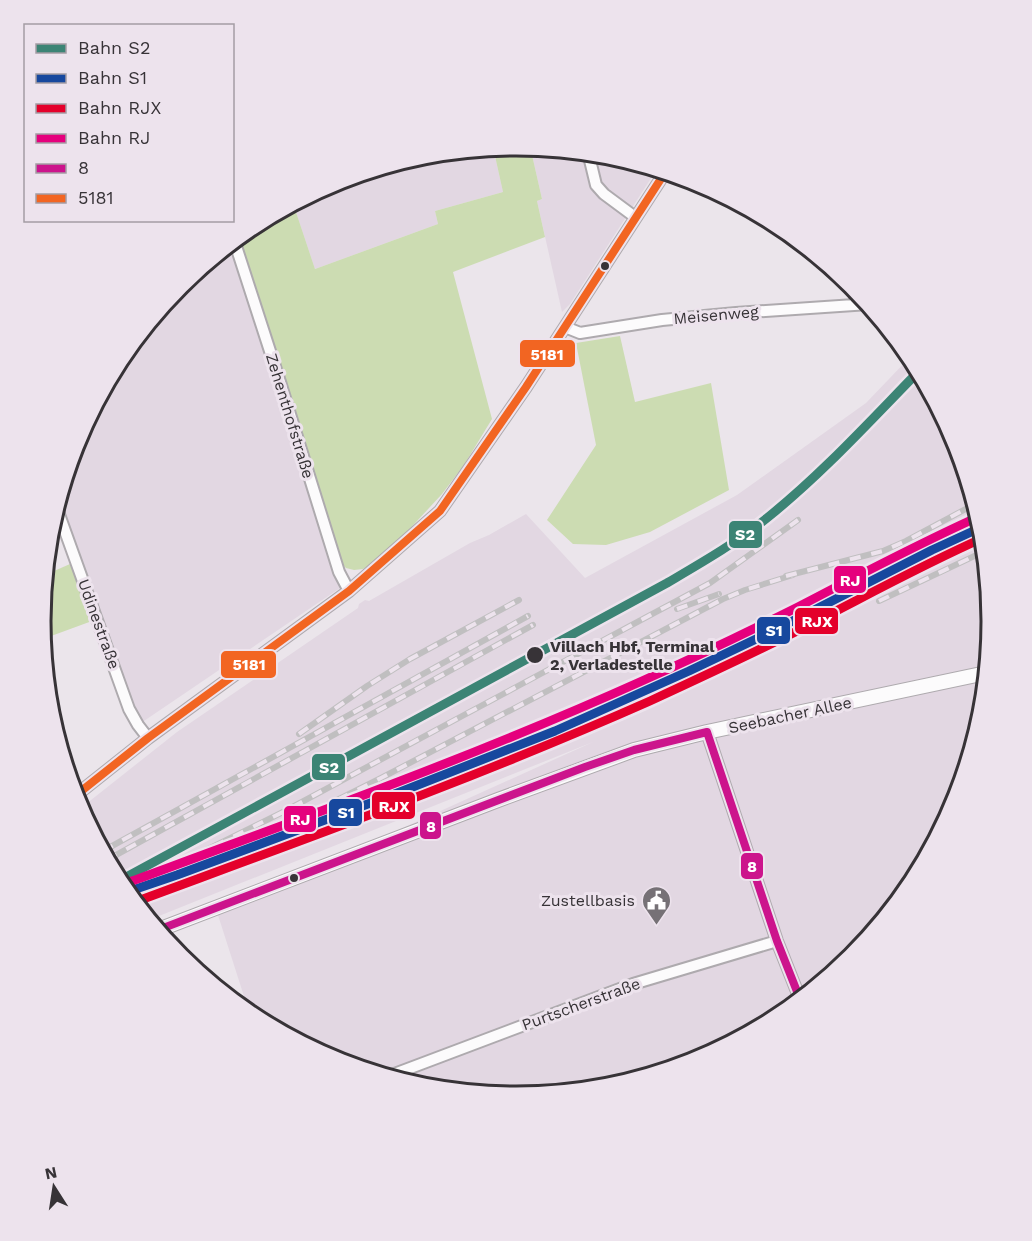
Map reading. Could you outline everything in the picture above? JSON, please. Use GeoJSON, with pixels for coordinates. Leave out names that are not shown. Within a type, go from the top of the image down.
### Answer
{"type":"FeatureCollection","features":[{"type":"Feature","properties":{"kind":"street"},"geometry":{"type":"LineString","coordinates":[[590,161],[596,185],[604,194],[635,217]]}},
{"type":"Feature","properties":{"kind":"street"},"geometry":{"type":"LineString","coordinates":[[83,790],[148,738],[349,591],[440,511],[520,396],[661,179]]}},
{"type":"Feature","properties":{"kind":"street","name":"Zehenthofstraße"},"geometry":{"type":"LineString","coordinates":[[237,249],[339,572],[349,591]]}},
{"type":"Feature","properties":{"kind":"street","name":"Meisenweg"},"geometry":{"type":"LineString","coordinates":[[565,327],[580,333],[662,320],[855,305]]}},
{"type":"Feature","properties":{"kind":"street","name":"Udinestraße"},"geometry":{"type":"LineString","coordinates":[[62,522],[129,709],[148,738]]}},
{"type":"Feature","properties":{"kind":"street","name":"Seebacher Allee"},"geometry":{"type":"LineString","coordinates":[[166,927],[634,750],[707,732],[978,675]]}},
{"type":"Feature","properties":{"kind":"street"},"geometry":{"type":"LineString","coordinates":[[707,732],[777,942],[797,991]]}},
{"type":"Feature","properties":{"kind":"street","name":"Purtscherstraße"},"geometry":{"type":"LineString","coordinates":[[401,1071],[633,984],[777,942]]}},
{"type":"Feature","properties":{"kind":"shaded area"},"geometry":{"type":"Polygon","coordinates":[[[495,156],[503,192],[435,211],[438,224],[315,269],[296,211],[338,191],[396,171],[455,159],[495,156]]]}},
{"type":"Feature","properties":{"kind":"shaded area"},"geometry":{"type":"Polygon","coordinates":[[[532,156],[607,164],[652,176],[570,304],[562,312],[537,201],[542,199],[532,156]]]}},
{"type":"Feature","properties":{"kind":"shaded area"},"geometry":{"type":"Polygon","coordinates":[[[232,253],[343,586],[138,725],[63,515],[86,443],[113,388],[129,362],[166,314],[209,271],[232,253]]]}},
{"type":"Feature","properties":{"kind":"shaded area"},"geometry":{"type":"Polygon","coordinates":[[[904,363],[919,388],[946,443],[965,500],[977,560],[981,621],[977,681],[965,741],[946,798],[919,853],[903,879],[866,927],[845,949],[823,970],[774,1007],[722,1038],[636,1070],[577,1082],[516,1086],[455,1082],[425,1077],[367,1061],[310,1038],[244,997],[217,912],[593,742],[157,917],[129,879],[113,853],[88,802],[177,732],[358,608],[359,604],[365,600],[369,601],[526,514],[585,578],[737,495],[866,403],[904,363]]]}},
{"type":"Feature","properties":{"kind":"green space"},"geometry":{"type":"Polygon","coordinates":[[[495,156],[532,156],[542,199],[537,201],[545,237],[453,272],[492,419],[464,465],[442,494],[405,534],[363,569],[346,568],[341,563],[277,353],[241,246],[296,211],[315,269],[438,224],[435,211],[503,192],[495,156]]]}},
{"type":"Feature","properties":{"kind":"green space"},"geometry":{"type":"Polygon","coordinates":[[[620,336],[635,402],[711,383],[729,490],[650,532],[606,545],[573,544],[547,520],[596,445],[576,343],[620,336]]]}},
{"type":"Feature","properties":{"kind":"green space"},"geometry":{"type":"Polygon","coordinates":[[[70,564],[92,621],[51,636],[52,590],[54,571],[70,564]]]}},
{"type":"Feature","properties":{"kind":"railway"},"geometry":{"type":"LineString","coordinates":[[786,576],[883,551],[967,508]]}},
{"type":"Feature","properties":{"kind":"railway"},"geometry":{"type":"LineString","coordinates":[[174,865],[285,811],[710,583],[798,520]]}},
{"type":"Feature","properties":{"kind":"railway"},"geometry":{"type":"LineString","coordinates":[[879,601],[976,555]]}},
{"type":"Feature","properties":{"kind":"railway"},"geometry":{"type":"LineString","coordinates":[[278,827],[381,778],[723,599],[793,575]]}},
{"type":"Feature","properties":{"kind":"railway"},"geometry":{"type":"LineString","coordinates":[[677,609],[719,594]]}},
{"type":"Feature","properties":{"kind":"railway"},"geometry":{"type":"LineString","coordinates":[[299,734],[410,659],[519,600]]}},
{"type":"Feature","properties":{"kind":"railway"},"geometry":{"type":"LineString","coordinates":[[110,847],[528,616]]}},
{"type":"Feature","properties":{"kind":"railway"},"geometry":{"type":"LineString","coordinates":[[115,856],[533,625]]}},
{"type":"Feature","properties":{"kind":"rail line","name":"S2"},"geometry":{"type":"LineString","coordinates":[[127,876],[667,583],[718,552],[755,527],[807,484],[913,378]]}},
{"type":"Feature","properties":{"kind":"rail line","name":"RJ"},"geometry":{"type":"LineString","coordinates":[[131,882],[385,787],[578,709],[740,636],[970,521]]}},
{"type":"Feature","properties":{"kind":"rail line","name":"S1"},"geometry":{"type":"LineString","coordinates":[[136,889],[400,792],[555,731],[777,629],[972,531]]}},
{"type":"Feature","properties":{"kind":"rail line","name":"RJX"},"geometry":{"type":"LineString","coordinates":[[143,899],[394,806],[586,729],[747,656],[974,542]]}},
{"type":"Feature","properties":{"kind":"transit line","name":"5181"},"geometry":{"type":"LineString","coordinates":[[83,790],[148,738],[349,591],[440,511],[526,387],[661,179]]}},
{"type":"Feature","properties":{"kind":"transit line","name":"8"},"geometry":{"type":"LineString","coordinates":[[707,732],[777,941],[797,991]]}},
{"type":"Feature","properties":{"kind":"transit line","name":"8"},"geometry":{"type":"LineString","coordinates":[[166,927],[585,767],[634,750],[707,732]]}},
{"type":"Feature","properties":{"kind":"place","name":"Villach Hbf, Terminal 2, Verladestelle"},"geometry":{"type":"Point","coordinates":[535,655]}},
{"type":"Feature","properties":{"kind":"place","name":"Zustellbasis"},"geometry":{"type":"Point","coordinates":[656,926]}}]}
